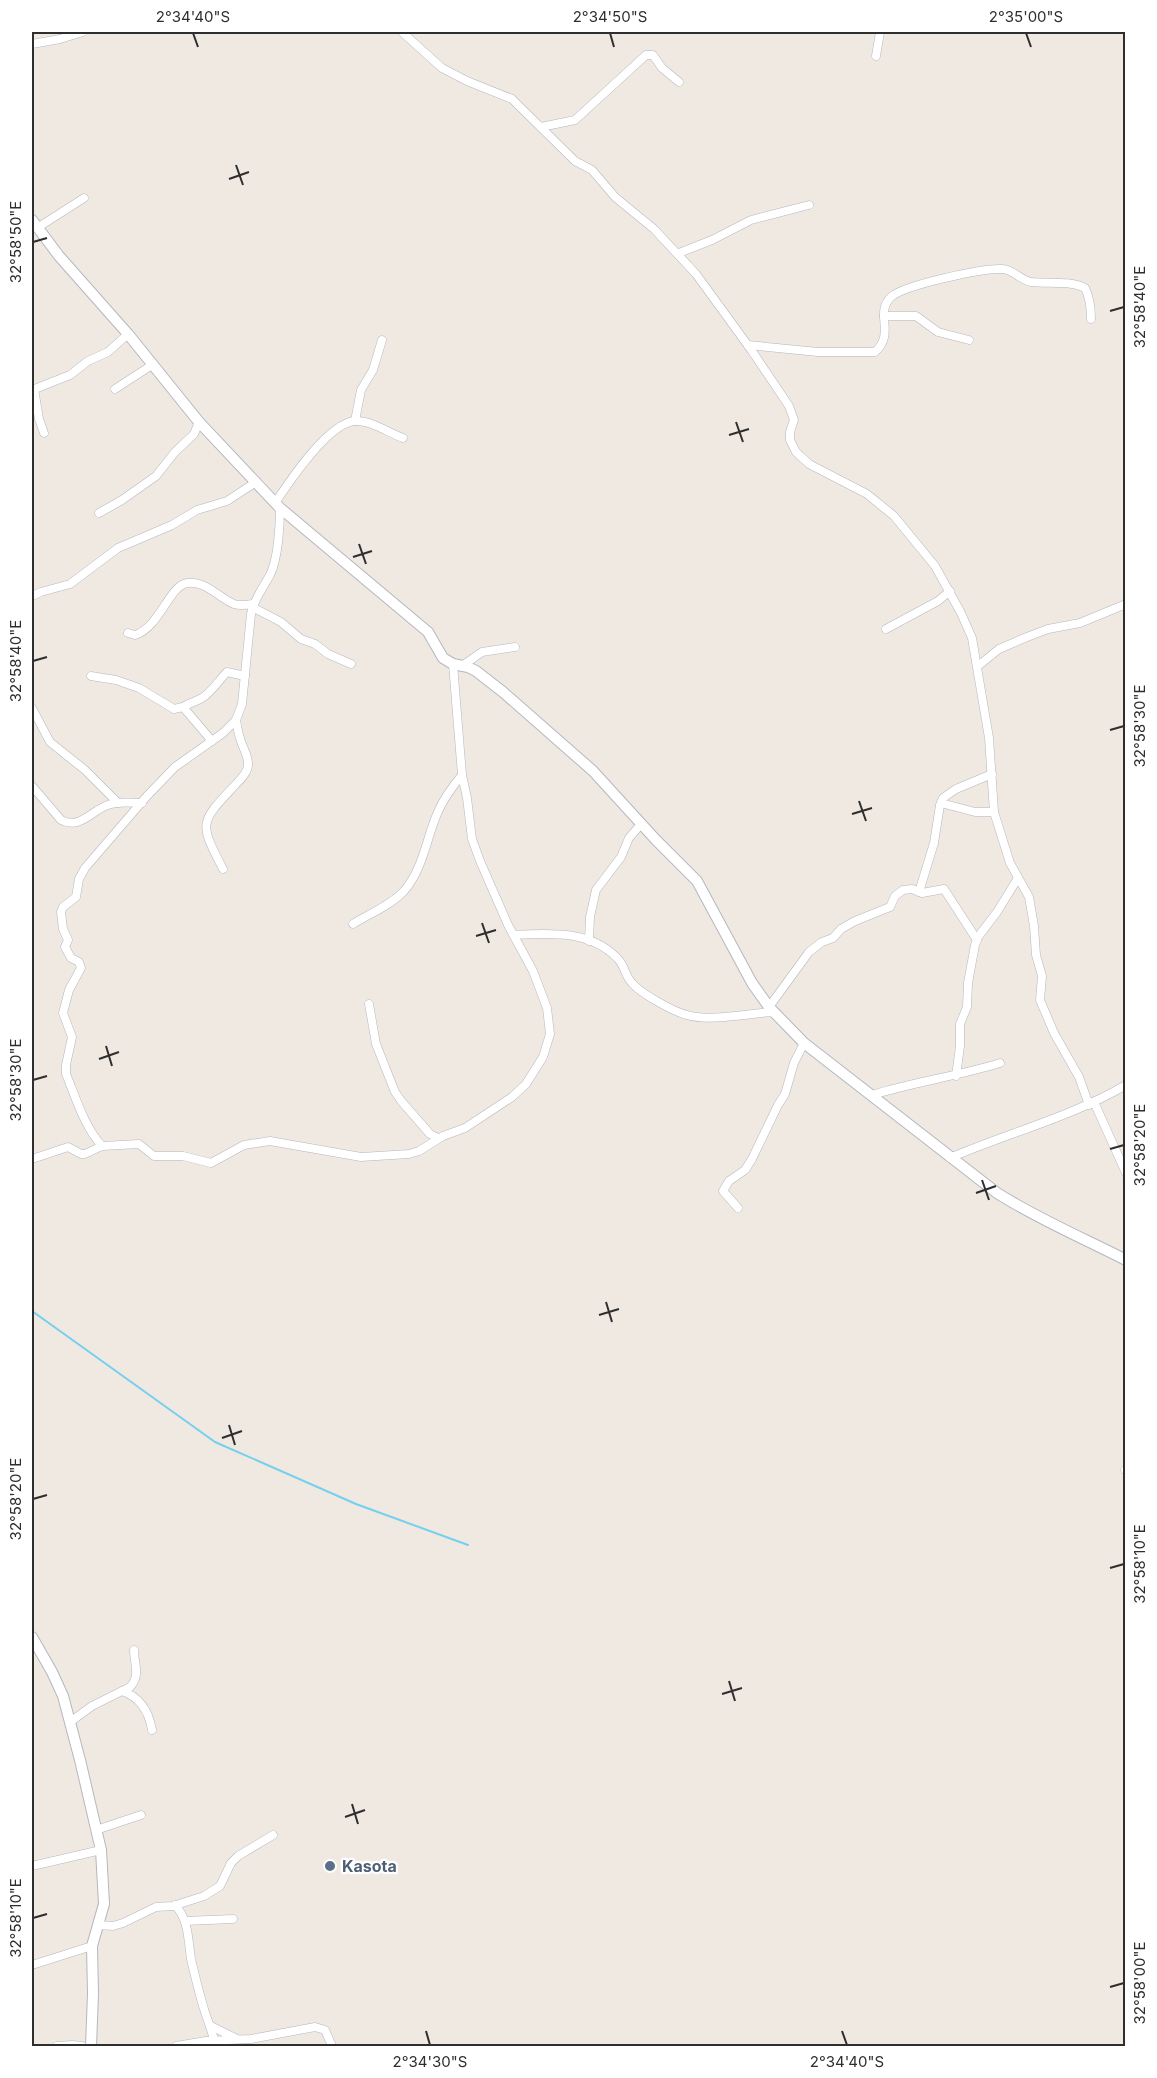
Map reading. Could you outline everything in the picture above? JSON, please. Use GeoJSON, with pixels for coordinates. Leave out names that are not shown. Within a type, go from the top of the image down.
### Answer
{"type":"FeatureCollection","features":[{"type":"Feature","properties":{"kind":"street"},"geometry":{"type":"LineString","coordinates":[[32,44],[83,32]]}},
{"type":"Feature","properties":{"kind":"street"},"geometry":{"type":"LineString","coordinates":[[402,32],[442,68],[512,99],[575,160],[592,170],[615,197],[640,216],[679,253],[710,291],[792,412],[794,420],[790,440],[796,452],[809,464],[867,494],[894,516],[935,566],[950,591],[972,638],[989,738],[994,812],[1007,855],[1029,897],[1036,955],[1042,976],[1040,1000],[1054,1033],[1125,1173]]}},
{"type":"Feature","properties":{"kind":"street"},"geometry":{"type":"LineString","coordinates":[[876,56],[880,32]]}},
{"type":"Feature","properties":{"kind":"street"},"geometry":{"type":"LineString","coordinates":[[541,128],[575,120],[646,55],[653,55],[662,68],[679,82]]}},
{"type":"Feature","properties":{"kind":"street"},"geometry":{"type":"LineString","coordinates":[[84,198],[34,224],[86,288],[128,334],[198,422],[278,506],[428,632],[443,658],[476,671],[593,771],[697,881],[752,983],[772,1010],[804,1043],[997,1193],[1028,1213],[1125,1260]]}},
{"type":"Feature","properties":{"kind":"street"},"geometry":{"type":"LineString","coordinates":[[679,253],[712,240],[751,220],[809,205]]}},
{"type":"Feature","properties":{"kind":"street"},"geometry":{"type":"LineString","coordinates":[[748,345],[818,352],[875,352],[885,339],[884,316],[886,305],[891,297],[966,272],[1002,268],[1030,282],[1078,284],[1085,288],[1091,305],[1091,319]]}},
{"type":"Feature","properties":{"kind":"street"},"geometry":{"type":"LineString","coordinates":[[884,316],[916,316],[921,318],[931,330],[969,340]]}},
{"type":"Feature","properties":{"kind":"street"},"geometry":{"type":"LineString","coordinates":[[44,433],[33,389],[70,375],[88,362],[108,352],[128,334]]}},
{"type":"Feature","properties":{"kind":"street"},"geometry":{"type":"LineString","coordinates":[[355,422],[361,390],[373,370],[382,340]]}},
{"type":"Feature","properties":{"kind":"street"},"geometry":{"type":"LineString","coordinates":[[115,389],[152,365]]}},
{"type":"Feature","properties":{"kind":"street"},"geometry":{"type":"LineString","coordinates":[[99,513],[140,489],[156,476],[194,434],[198,422]]}},
{"type":"Feature","properties":{"kind":"street"},"geometry":{"type":"LineString","coordinates":[[102,1146],[94,1138],[86,1122],[66,1074],[72,1037],[63,1013],[69,990],[81,968],[79,962],[71,958],[65,947],[68,940],[63,929],[61,912],[63,907],[76,897],[79,879],[85,868],[142,802],[175,767],[212,741],[236,720],[242,704],[247,637],[253,605],[271,572],[278,535],[278,506],[289,483],[319,445],[343,426],[355,422],[367,424],[403,438]]}},
{"type":"Feature","properties":{"kind":"street"},"geometry":{"type":"LineString","coordinates":[[32,596],[70,584],[118,548],[172,525],[197,510],[227,501],[256,482]]}},
{"type":"Feature","properties":{"kind":"street"},"geometry":{"type":"LineString","coordinates":[[128,633],[135,635],[149,628],[172,595],[184,583],[193,582],[234,604],[253,605],[281,622],[301,639],[351,664]]}},
{"type":"Feature","properties":{"kind":"street"},"geometry":{"type":"LineString","coordinates":[[886,629],[938,601],[950,591]]}},
{"type":"Feature","properties":{"kind":"street"},"geometry":{"type":"LineString","coordinates":[[978,666],[999,649],[1027,637],[1048,629],[1080,623],[1125,604]]}},
{"type":"Feature","properties":{"kind":"street"},"geometry":{"type":"LineString","coordinates":[[457,665],[482,652],[515,647]]}},
{"type":"Feature","properties":{"kind":"street"},"geometry":{"type":"LineString","coordinates":[[32,1159],[68,1147],[85,1154],[102,1146],[139,1144],[154,1156],[183,1156],[211,1162],[244,1145],[270,1141],[361,1156],[409,1154],[419,1151],[438,1138],[465,1128],[512,1097],[526,1084],[543,1057],[550,1034],[547,1008],[533,971],[514,935],[472,839],[462,775],[457,665]]}},
{"type":"Feature","properties":{"kind":"street"},"geometry":{"type":"LineString","coordinates":[[91,676],[127,683],[174,709],[202,698],[227,672],[245,676]]}},
{"type":"Feature","properties":{"kind":"street"},"geometry":{"type":"LineString","coordinates":[[183,707],[212,741]]}},
{"type":"Feature","properties":{"kind":"street"},"geometry":{"type":"LineString","coordinates":[[32,708],[50,742],[85,770],[118,803]]}},
{"type":"Feature","properties":{"kind":"street"},"geometry":{"type":"LineString","coordinates":[[223,869],[205,829],[211,812],[249,767],[236,720]]}},
{"type":"Feature","properties":{"kind":"street"},"geometry":{"type":"LineString","coordinates":[[919,892],[934,843],[943,798],[956,789],[992,774]]}},
{"type":"Feature","properties":{"kind":"street"},"geometry":{"type":"LineString","coordinates":[[352,924],[404,891],[417,870],[436,814],[462,775]]}},
{"type":"Feature","properties":{"kind":"street"},"geometry":{"type":"LineString","coordinates":[[32,786],[66,823],[83,820],[102,808],[118,803],[142,802]]}},
{"type":"Feature","properties":{"kind":"street"},"geometry":{"type":"LineString","coordinates":[[941,803],[975,812],[994,812]]}},
{"type":"Feature","properties":{"kind":"street"},"geometry":{"type":"LineString","coordinates":[[589,941],[590,917],[596,890],[621,857],[629,838],[641,824]]}},
{"type":"Feature","properties":{"kind":"street"},"geometry":{"type":"LineString","coordinates":[[956,1076],[960,1024],[967,1007],[968,983],[977,940],[1018,878]]}},
{"type":"Feature","properties":{"kind":"street"},"geometry":{"type":"LineString","coordinates":[[772,1010],[809,952],[822,942],[833,938],[841,929],[855,921],[890,907],[895,896],[903,890],[912,889],[919,892],[944,888],[977,940]]}},
{"type":"Feature","properties":{"kind":"street"},"geometry":{"type":"LineString","coordinates":[[514,935],[559,933],[589,941],[604,948],[618,959],[633,984],[670,1008],[688,1016],[703,1017],[772,1010]]}},
{"type":"Feature","properties":{"kind":"street"},"geometry":{"type":"LineString","coordinates":[[369,1004],[376,1044],[395,1092],[430,1134],[438,1138]]}},
{"type":"Feature","properties":{"kind":"street"},"geometry":{"type":"LineString","coordinates":[[738,1208],[723,1191],[725,1186],[745,1170],[752,1159],[785,1094],[794,1063],[804,1043]]}},
{"type":"Feature","properties":{"kind":"street"},"geometry":{"type":"LineString","coordinates":[[872,1095],[956,1076],[1000,1063]]}},
{"type":"Feature","properties":{"kind":"street"},"geometry":{"type":"LineString","coordinates":[[950,1158],[1091,1103],[1125,1085]]}},
{"type":"Feature","properties":{"kind":"street"},"geometry":{"type":"LineString","coordinates":[[32,1637],[58,1684],[70,1722],[101,1850],[104,1904],[92,1946],[91,2046]]}},
{"type":"Feature","properties":{"kind":"street"},"geometry":{"type":"LineString","coordinates":[[70,1722],[92,1706],[130,1687],[137,1676],[134,1650]]}},
{"type":"Feature","properties":{"kind":"street"},"geometry":{"type":"LineString","coordinates":[[122,1691],[133,1696],[146,1710],[153,1730]]}},
{"type":"Feature","properties":{"kind":"street"},"geometry":{"type":"LineString","coordinates":[[96,1830],[141,1815]]}},
{"type":"Feature","properties":{"kind":"street"},"geometry":{"type":"LineString","coordinates":[[98,1925],[113,1926],[156,1907],[176,1905],[214,1891],[220,1886],[231,1863],[238,1856],[273,1836]]}},
{"type":"Feature","properties":{"kind":"street"},"geometry":{"type":"LineString","coordinates":[[32,1866],[101,1850]]}},
{"type":"Feature","properties":{"kind":"street"},"geometry":{"type":"LineString","coordinates":[[176,1905],[185,1922],[202,2005],[211,2026],[214,2041]]}},
{"type":"Feature","properties":{"kind":"street"},"geometry":{"type":"LineString","coordinates":[[185,1922],[233,1919]]}},
{"type":"Feature","properties":{"kind":"street"},"geometry":{"type":"LineString","coordinates":[[32,1965],[92,1946]]}},
{"type":"Feature","properties":{"kind":"street"},"geometry":{"type":"LineString","coordinates":[[211,2026],[237,2039]]}},
{"type":"Feature","properties":{"kind":"street"},"geometry":{"type":"LineString","coordinates":[[176,2046],[251,2039],[315,2027],[325,2030],[332,2046]]}},
{"type":"Feature","properties":{"kind":"street"},"geometry":{"type":"LineString","coordinates":[[57,2046],[82,2046]]}},
{"type":"Feature","properties":{"kind":"waterway"},"geometry":{"type":"LineString","coordinates":[[32,1311],[215,1442],[356,1504],[468,1545]]}},
{"type":"Feature","properties":{"kind":"place","name":"Kasota"},"geometry":{"type":"Point","coordinates":[330,1866]}}]}
